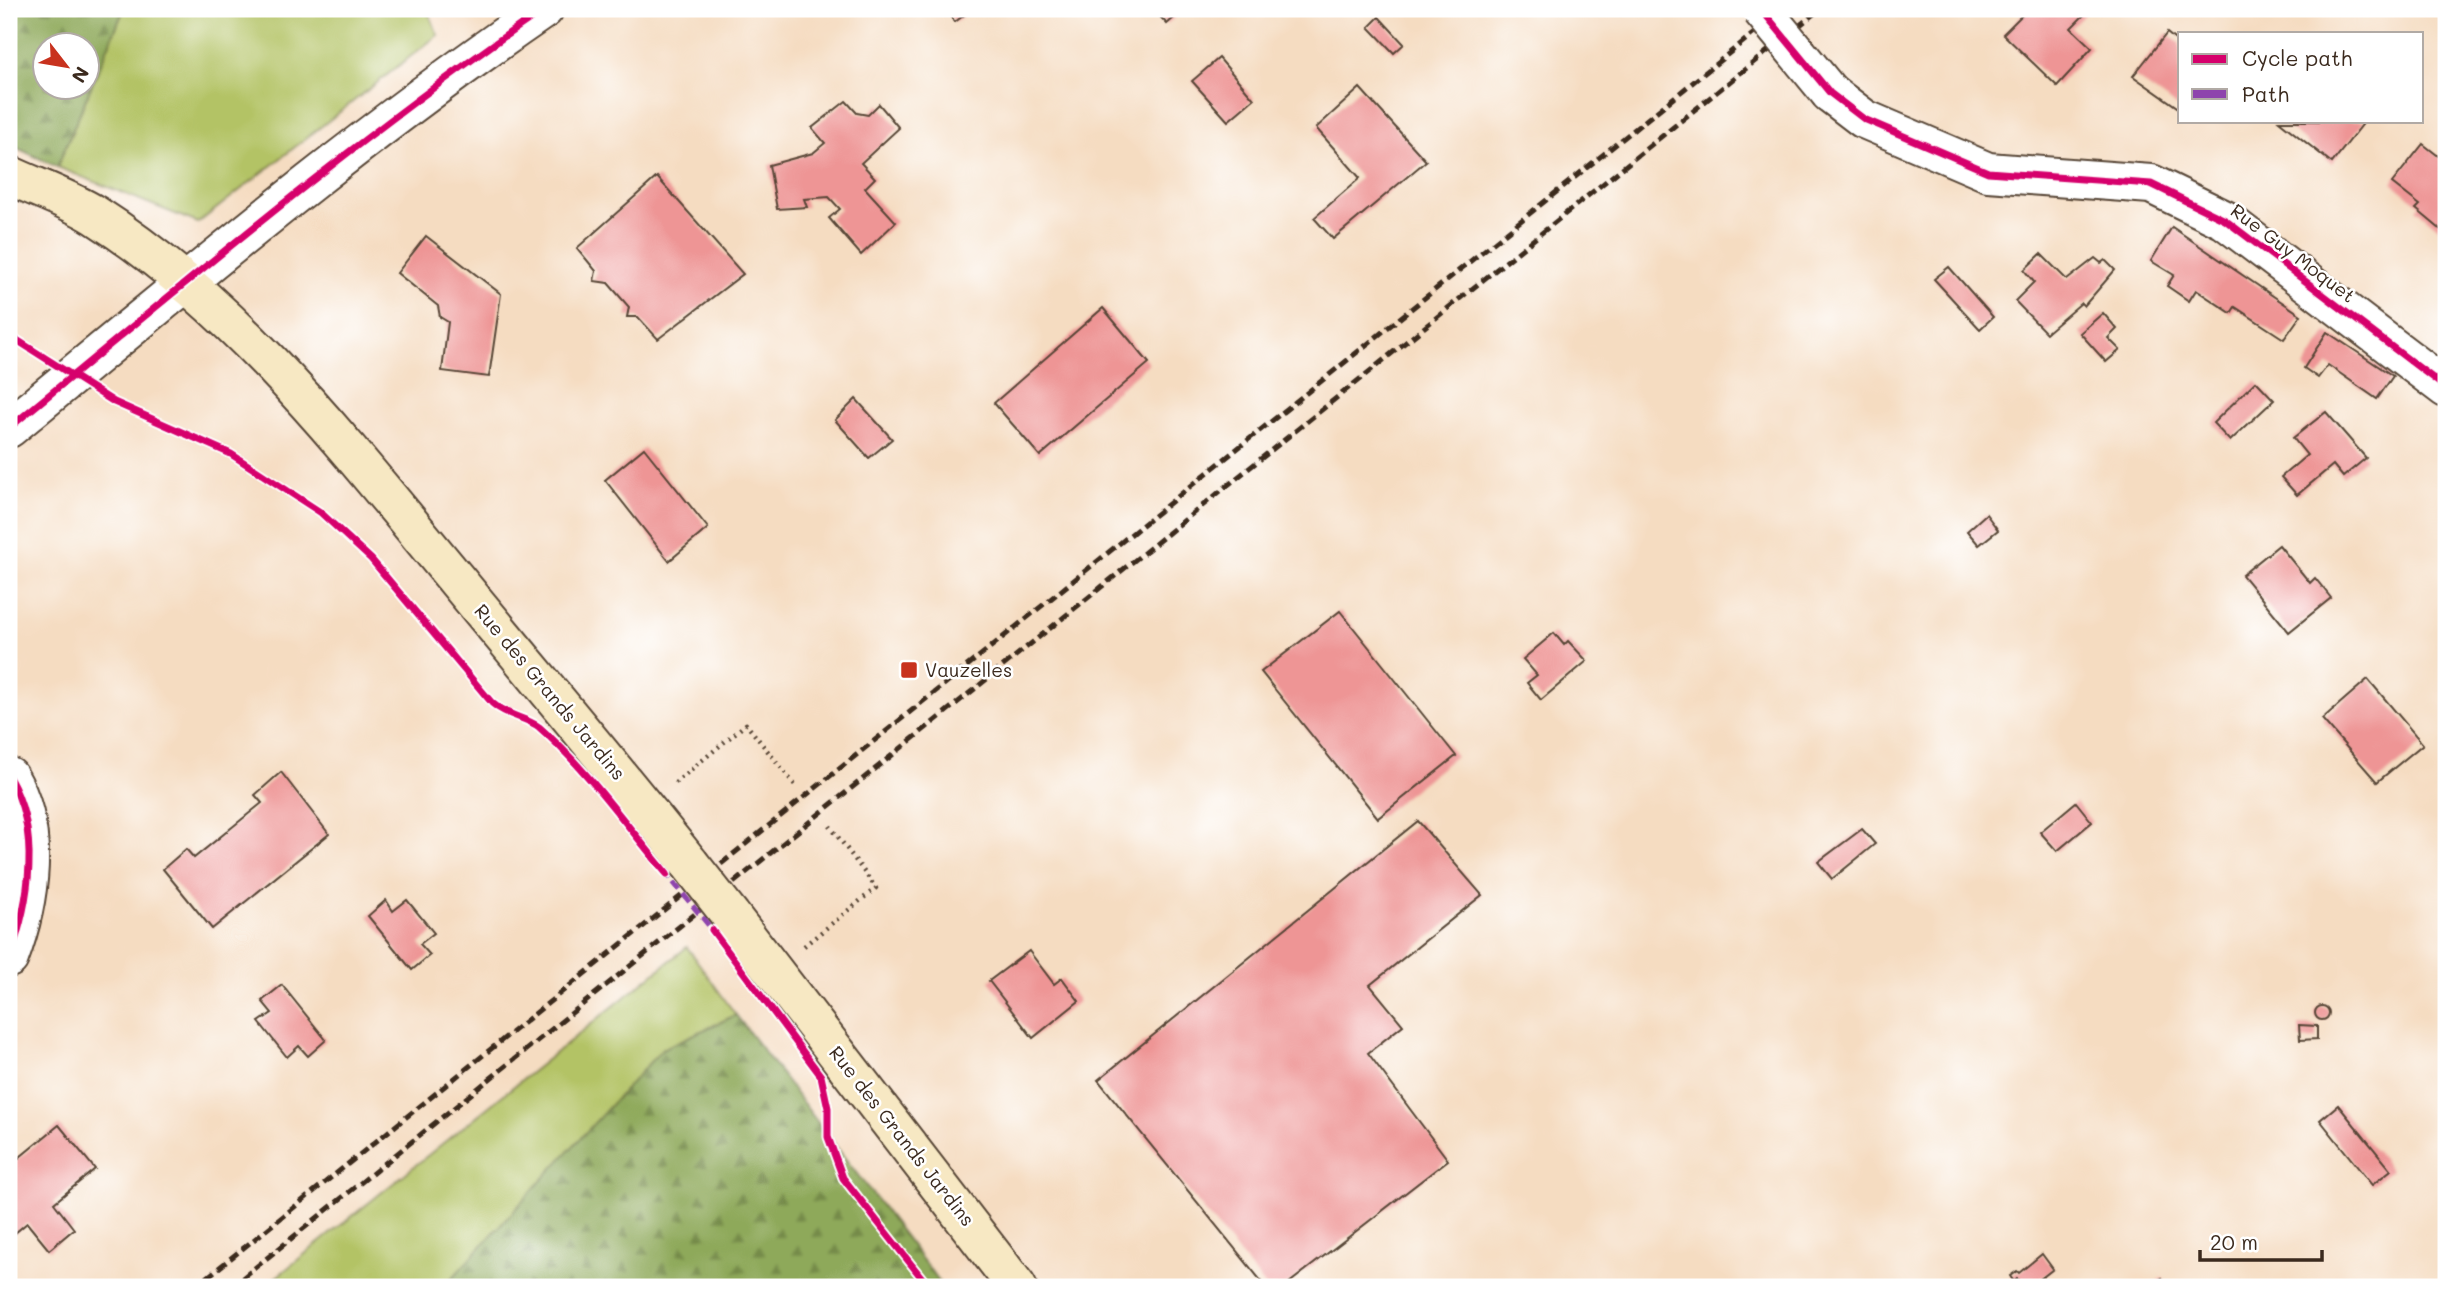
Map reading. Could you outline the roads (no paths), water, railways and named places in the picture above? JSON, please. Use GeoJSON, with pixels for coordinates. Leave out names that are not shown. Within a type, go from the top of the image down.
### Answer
{"type":"FeatureCollection","features":[{"type":"Feature","properties":{"kind":"main road","name":"Rue des Grands Jardins"},"geometry":{"type":"LineString","coordinates":[[9,175],[92,213],[187,283],[248,340],[364,467],[646,808],[1017,1287]]}},
{"type":"Feature","properties":{"kind":"street"},"geometry":{"type":"LineString","coordinates":[[9,428],[187,283],[472,58],[544,9]]}},
{"type":"Feature","properties":{"kind":"street","name":"Rue Guy Moquet"},"geometry":{"type":"LineString","coordinates":[[1761,9],[1830,93],[1864,119],[1988,172],[2151,184],[2225,220],[2446,388]]}},
{"type":"Feature","properties":{"kind":"street"},"geometry":{"type":"LineString","coordinates":[[9,777],[16,790],[30,850],[22,924],[9,958]]}},
{"type":"Feature","properties":{"kind":"railway"},"geometry":{"type":"LineString","coordinates":[[195,1287],[1784,9]]}},
{"type":"Feature","properties":{"kind":"railway"},"geometry":{"type":"LineString","coordinates":[[231,1287],[1820,9]]}},
{"type":"Feature","properties":{"kind":"place","name":"Vauzelles"},"geometry":{"type":"Point","coordinates":[909,670]}}]}
